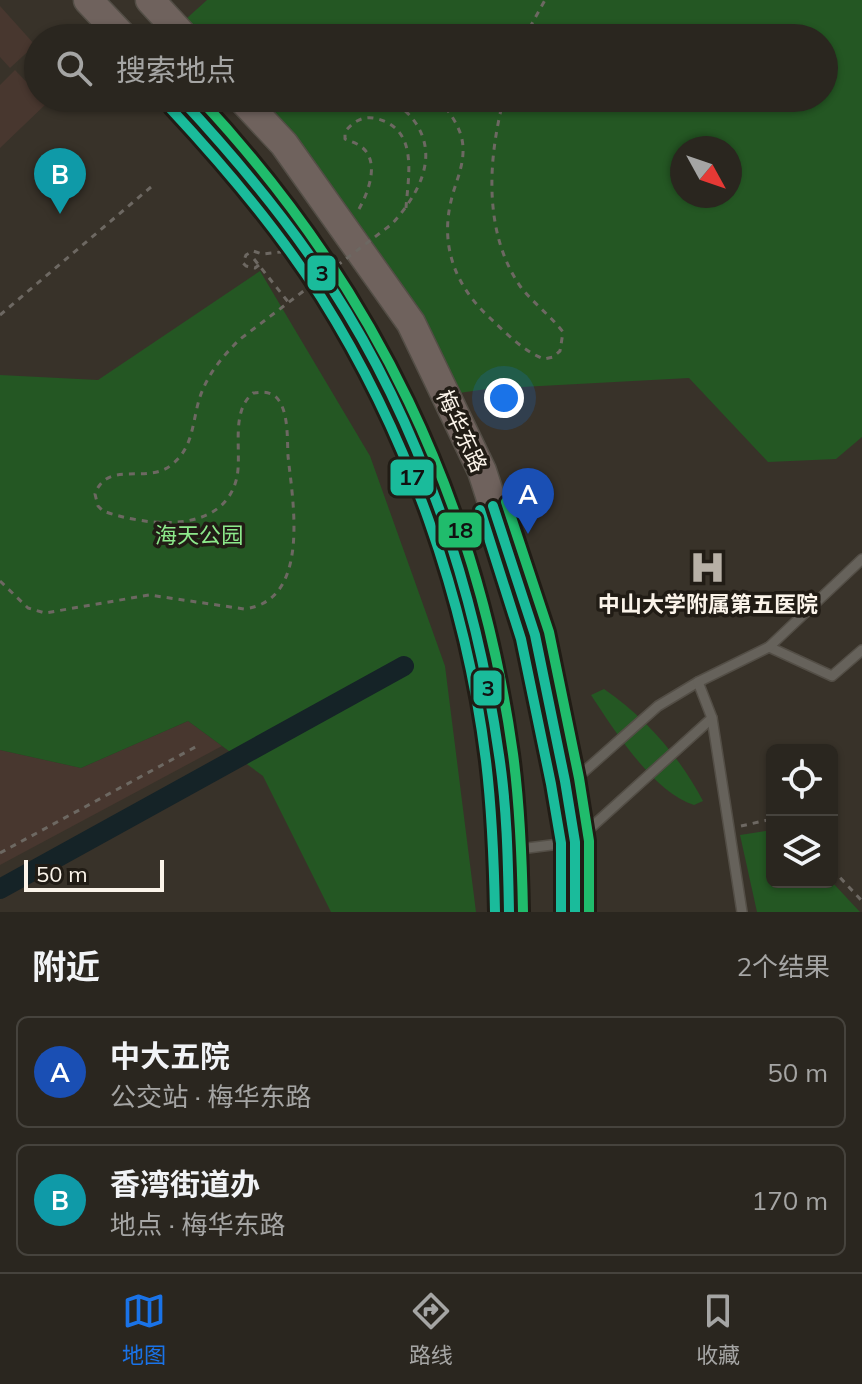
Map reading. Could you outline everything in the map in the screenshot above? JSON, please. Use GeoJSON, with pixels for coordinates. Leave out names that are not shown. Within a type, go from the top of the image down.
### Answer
{"type":"FeatureCollection","features":[{"type":"Feature","properties":{"kind":"main road"},"geometry":{"type":"LineString","coordinates":[[88,0],[111,24]]}},
{"type":"Feature","properties":{"kind":"main road"},"geometry":{"type":"LineString","coordinates":[[150,0],[172,24]]}},
{"type":"Feature","properties":{"kind":"main road"},"geometry":{"type":"LineString","coordinates":[[192,112],[263,194],[349,316],[392,397],[435,498],[461,576],[488,690],[502,769],[510,850],[509,912]]}},
{"type":"Feature","properties":{"kind":"main road","name":"梅华东路"},"geometry":{"type":"LineString","coordinates":[[254,112],[284,144],[411,323],[482,471],[535,635],[575,842],[575,912]]}},
{"type":"Feature","properties":{"kind":"lane"},"geometry":{"type":"LineString","coordinates":[[566,787],[658,706],[698,682],[769,647],[862,559]]}},
{"type":"Feature","properties":{"kind":"lane"},"geometry":{"type":"LineString","coordinates":[[769,647],[832,676],[862,650]]}},
{"type":"Feature","properties":{"kind":"lane"},"geometry":{"type":"LineString","coordinates":[[698,682],[712,718],[742,912]]}},
{"type":"Feature","properties":{"kind":"lane"},"geometry":{"type":"LineString","coordinates":[[510,850],[575,842],[712,718]]}},
{"type":"Feature","properties":{"kind":"path"},"geometry":{"type":"LineString","coordinates":[[532,24],[545,0]]}},
{"type":"Feature","properties":{"kind":"path"},"geometry":{"type":"LineString","coordinates":[[0,581],[28,608],[45,613],[149,595],[244,609],[259,608],[278,591],[288,574],[292,558],[294,517],[284,417],[278,398],[270,393],[253,393],[243,405],[238,473],[234,487],[210,512],[179,523],[150,523],[103,511],[95,494],[101,481],[108,476],[158,472],[169,467],[188,447],[204,386],[223,356],[239,340],[392,224],[406,208],[420,187],[426,158],[425,145],[407,112]]}},
{"type":"Feature","properties":{"kind":"path"},"geometry":{"type":"LineString","coordinates":[[448,112],[457,126],[463,145],[459,178],[447,218],[454,272],[483,312],[529,351],[544,359],[560,351],[563,332],[519,284],[506,256],[496,220],[492,196],[493,166],[501,112]]}},
{"type":"Feature","properties":{"kind":"path"},"geometry":{"type":"LineString","coordinates":[[345,231],[366,195],[372,169],[365,151],[345,139],[345,132],[352,122],[375,117],[394,126],[410,158],[406,208]]}},
{"type":"Feature","properties":{"kind":"path"},"geometry":{"type":"LineString","coordinates":[[0,315],[151,187]]}},
{"type":"Feature","properties":{"kind":"path"},"geometry":{"type":"LineString","coordinates":[[259,265],[255,268],[246,266],[243,263],[246,255],[253,251],[262,254],[304,249]]}},
{"type":"Feature","properties":{"kind":"path"},"geometry":{"type":"LineString","coordinates":[[254,259],[289,303]]}},
{"type":"Feature","properties":{"kind":"path"},"geometry":{"type":"LineString","coordinates":[[0,853],[199,745]]}},
{"type":"Feature","properties":{"kind":"path"},"geometry":{"type":"LineString","coordinates":[[729,829],[766,820]]}},
{"type":"Feature","properties":{"kind":"path"},"geometry":{"type":"LineString","coordinates":[[838,875],[862,901]]}},
{"type":"Feature","properties":{"kind":"shaded area"},"geometry":{"type":"Polygon","coordinates":[[[0,6],[24,33],[24,55],[10,68],[0,57],[0,6]]]}},
{"type":"Feature","properties":{"kind":"shaded area"},"geometry":{"type":"Polygon","coordinates":[[[15,70],[24,79],[24,112],[38,112],[0,148],[0,85],[15,70]]]}},
{"type":"Feature","properties":{"kind":"shaded area"},"geometry":{"type":"Polygon","coordinates":[[[188,721],[222,746],[0,865],[0,750],[81,768],[188,721]]]}},
{"type":"Feature","properties":{"kind":"green space"},"geometry":{"type":"Polygon","coordinates":[[[207,0],[862,0],[862,437],[836,459],[768,462],[689,378],[487,389],[445,395],[251,112],[838,112],[838,24],[180,24],[207,0]]]}},
{"type":"Feature","properties":{"kind":"green space","name":"海天公园"},"geometry":{"type":"Polygon","coordinates":[[[260,271],[370,456],[445,666],[476,912],[331,912],[263,776],[188,721],[81,768],[0,750],[0,375],[98,380],[260,271]]]}},
{"type":"Feature","properties":{"kind":"green space"},"geometry":{"type":"Polygon","coordinates":[[[604,689],[634,712],[660,739],[684,769],[703,801],[694,805],[679,798],[649,774],[591,695],[604,689]]]}},
{"type":"Feature","properties":{"kind":"green space"},"geometry":{"type":"Polygon","coordinates":[[[766,831],[766,888],[838,888],[860,912],[757,912],[740,835],[766,831]]]}},
{"type":"Feature","properties":{"kind":"waterway"},"geometry":{"type":"LineString","coordinates":[[0,889],[404,666]]}},
{"type":"Feature","properties":{"kind":"transit line","name":"17"},"geometry":{"type":"LineString","coordinates":[[174,112],[250,199],[304,271],[352,350],[406,462],[448,579],[477,700],[490,799],[495,912]]}},
{"type":"Feature","properties":{"kind":"transit line","name":"3"},"geometry":{"type":"LineString","coordinates":[[193,112],[260,189],[331,287],[363,340],[418,453],[459,572],[489,694],[504,794],[509,912]]}},
{"type":"Feature","properties":{"kind":"transit line","name":"18"},"geometry":{"type":"LineString","coordinates":[[211,112],[261,170],[317,244],[366,321],[408,401],[444,485],[474,571],[497,661],[513,754],[523,912]]}},
{"type":"Feature","properties":{"kind":"transit line","name":"18"},"geometry":{"type":"LineString","coordinates":[[506,502],[549,632],[579,778],[589,841],[589,912]]}},
{"type":"Feature","properties":{"kind":"transit line","name":"3"},"geometry":{"type":"LineString","coordinates":[[493,506],[535,635],[565,781],[575,842],[575,912]]}},
{"type":"Feature","properties":{"kind":"transit line","name":"17"},"geometry":{"type":"LineString","coordinates":[[480,510],[521,639],[551,784],[561,843],[561,912]]}},
{"type":"Feature","properties":{"kind":"place","name":"香湾街道办"},"geometry":{"type":"Point","coordinates":[60,214]}},
{"type":"Feature","properties":{"kind":"place","name":"中大五院"},"geometry":{"type":"Point","coordinates":[528,534]}},
{"type":"Feature","properties":{"kind":"place","name":"中山大学附属第五医院"},"geometry":{"type":"Point","coordinates":[708,568]}}]}
